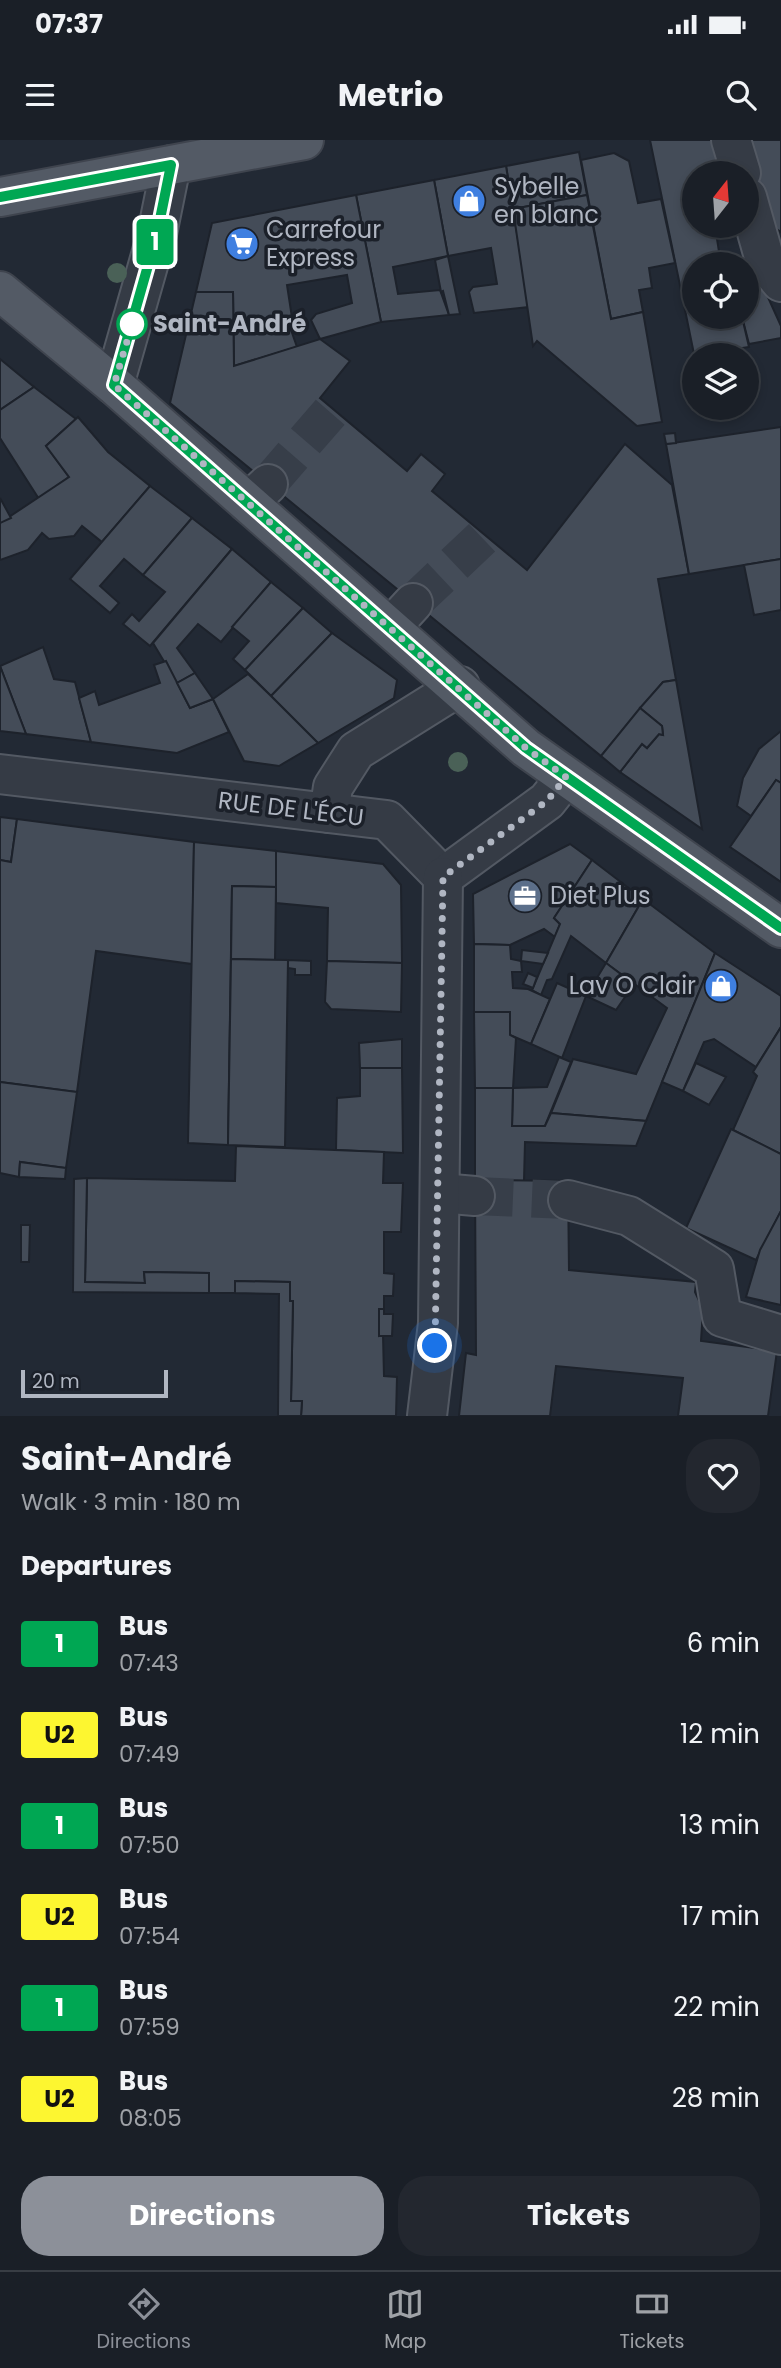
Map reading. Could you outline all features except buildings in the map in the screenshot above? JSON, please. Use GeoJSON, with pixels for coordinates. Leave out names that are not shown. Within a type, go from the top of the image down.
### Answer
{"type":"FeatureCollection","features":[{"type":"Feature","properties":{"kind":"main road"},"geometry":{"type":"LineString","coordinates":[[0,197],[171,165],[206,149],[304,140]]}},
{"type":"Feature","properties":{"kind":"main road"},"geometry":{"type":"LineString","coordinates":[[0,291],[114,385],[258,493],[402,615],[460,686],[526,748],[781,928]]}},
{"type":"Feature","properties":{"kind":"street"},"geometry":{"type":"LineString","coordinates":[[731,140],[737,161]]}},
{"type":"Feature","properties":{"kind":"street"},"geometry":{"type":"LineString","coordinates":[[114,385],[157,234],[171,165]]}},
{"type":"Feature","properties":{"kind":"street"},"geometry":{"type":"LineString","coordinates":[[759,238],[766,264],[781,282]]}},
{"type":"Feature","properties":{"kind":"street"},"geometry":{"type":"LineString","coordinates":[[329,813],[333,787],[356,751],[460,686]]}},
{"type":"Feature","properties":{"kind":"street","name":"RUE DE L'ÉCU"},"geometry":{"type":"LineString","coordinates":[[0,774],[387,820],[443,877]]}},
{"type":"Feature","properties":{"kind":"street"},"geometry":{"type":"LineString","coordinates":[[427,1416],[458,1194],[443,877],[547,801],[566,777]]}},
{"type":"Feature","properties":{"kind":"street"},"geometry":{"type":"LineString","coordinates":[[568,1200],[629,1216],[714,1269],[722,1317],[781,1335]]}},
{"type":"Feature","properties":{"kind":"tunnel"},"geometry":{"type":"LineString","coordinates":[[268,484],[333,409]]}},
{"type":"Feature","properties":{"kind":"tunnel"},"geometry":{"type":"LineString","coordinates":[[413,603],[485,535]]}},
{"type":"Feature","properties":{"kind":"tunnel"},"geometry":{"type":"LineString","coordinates":[[475,1196],[568,1200]]}},
{"type":"Feature","properties":{"kind":"bus line","name":"1"},"geometry":{"type":"LineString","coordinates":[[0,197],[171,165],[157,234],[114,385],[460,686],[526,748],[781,928]]}},
{"type":"Feature","properties":{"kind":"place","name":"Sybelle en blanc"},"geometry":{"type":"Point","coordinates":[469,201]}},
{"type":"Feature","properties":{"kind":"place","name":"Carrefour Express"},"geometry":{"type":"Point","coordinates":[242,244]}},
{"type":"Feature","properties":{"kind":"place","name":"Saint-André"},"geometry":{"type":"Point","coordinates":[132,324]}},
{"type":"Feature","properties":{"kind":"place","name":"Diet Plus"},"geometry":{"type":"Point","coordinates":[525,896]}},
{"type":"Feature","properties":{"kind":"place","name":"Lav O Clair"},"geometry":{"type":"Point","coordinates":[721,986]}},
{"type":"Feature","properties":{"kind":"route"},"geometry":{"type":"LineString","coordinates":[[132,324],[133,321],[114,385],[460,686],[526,748],[566,777],[547,801],[443,877],[438,1323],[435,1346]]}}]}
